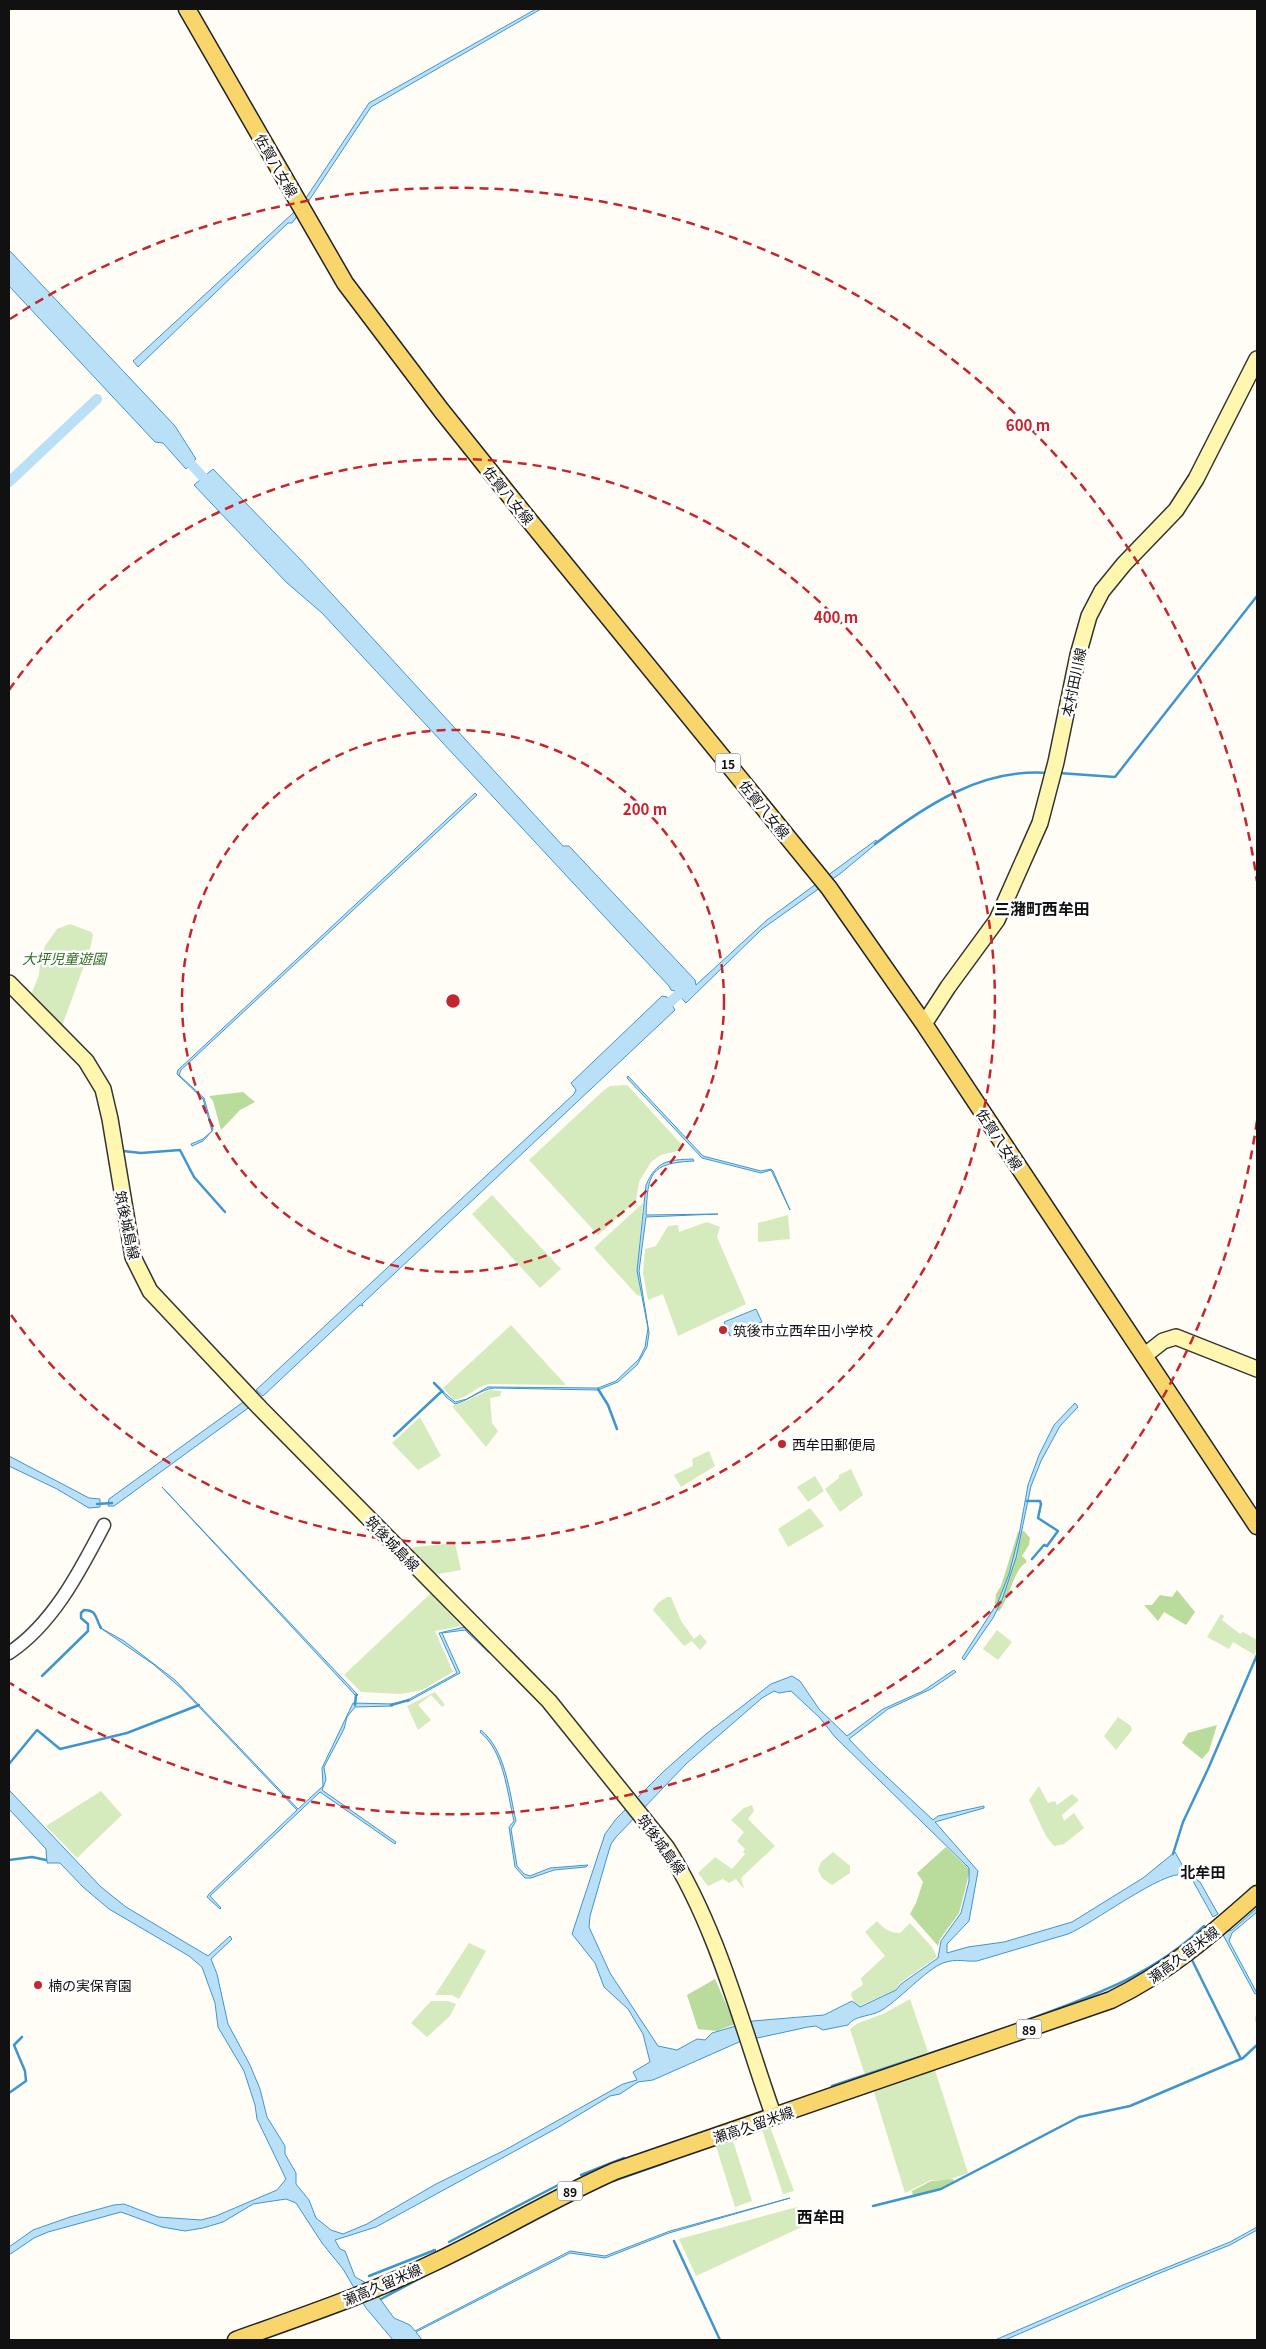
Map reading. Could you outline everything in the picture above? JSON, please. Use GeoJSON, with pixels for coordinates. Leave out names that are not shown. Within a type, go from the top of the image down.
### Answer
{"type":"FeatureCollection","features":[{"type":"Feature","properties":{"kind":"main road","name":"佐賀八女線"},"geometry":{"type":"LineString","coordinates":[[187,9],[345,283],[529,520],[821,878],[924,1024],[1257,1526]]}},
{"type":"Feature","properties":{"kind":"main road","name":"本村田川線"},"geometry":{"type":"LineString","coordinates":[[924,1024],[948,987],[997,920],[1040,822],[1056,762],[1078,655],[1089,616],[1102,591],[1124,564],[1176,510],[1196,479],[1257,359]]}},
{"type":"Feature","properties":{"kind":"main road","name":"筑後城島線"},"geometry":{"type":"LineString","coordinates":[[9,983],[86,1061],[103,1089],[110,1119],[132,1258],[150,1291],[260,1408],[549,1701],[668,1848],[682,1870],[706,1918],[774,2117]]}},
{"type":"Feature","properties":{"kind":"main road"},"geometry":{"type":"LineString","coordinates":[[1144,1356],[1162,1341],[1176,1337],[1257,1369]]}},
{"type":"Feature","properties":{"kind":"main road","name":"瀬高久留米線"},"geometry":{"type":"LineString","coordinates":[[236,2340],[376,2289],[436,2261],[576,2188],[615,2171],[1111,2000],[1137,1988],[1174,1964],[1257,1894]]}},
{"type":"Feature","properties":{"kind":"street"},"geometry":{"type":"LineString","coordinates":[[9,1654],[20,1646],[52,1612],[88,1555],[104,1525]]}},
{"type":"Feature","properties":{"kind":"green space","name":"大坪児童遊園"},"geometry":{"type":"Polygon","coordinates":[[[70,924],[91,932],[93,935],[90,949],[62,1026],[30,997],[39,975],[40,962],[45,946],[57,929],[70,924]]]}},
{"type":"Feature","properties":{"kind":"green space"},"geometry":{"type":"Polygon","coordinates":[[[627,1085],[683,1146],[682,1150],[661,1155],[651,1162],[639,1182],[636,1201],[598,1235],[529,1160],[603,1091],[610,1086],[627,1085]]]}},
{"type":"Feature","properties":{"kind":"green space"},"geometry":{"type":"Polygon","coordinates":[[[243,1092],[255,1102],[240,1110],[221,1130],[213,1101],[209,1096],[243,1092]]]}},
{"type":"Feature","properties":{"kind":"green space"},"geometry":{"type":"Polygon","coordinates":[[[492,1195],[561,1269],[540,1288],[472,1214],[492,1195]]]}},
{"type":"Feature","properties":{"kind":"green space"},"geometry":{"type":"Polygon","coordinates":[[[643,1203],[637,1271],[641,1296],[637,1295],[594,1248],[643,1203]]]}},
{"type":"Feature","properties":{"kind":"green space"},"geometry":{"type":"Polygon","coordinates":[[[788,1215],[790,1239],[758,1242],[758,1223],[788,1215]]]}},
{"type":"Feature","properties":{"kind":"green space"},"geometry":{"type":"Polygon","coordinates":[[[707,1222],[720,1227],[717,1237],[746,1304],[678,1336],[663,1294],[648,1300],[643,1273],[645,1249],[656,1246],[668,1226],[678,1225],[679,1232],[707,1222]]]}},
{"type":"Feature","properties":{"kind":"green space"},"geometry":{"type":"Polygon","coordinates":[[[511,1325],[566,1385],[489,1384],[454,1400],[443,1388],[511,1325]]]}},
{"type":"Feature","properties":{"kind":"green space"},"geometry":{"type":"Polygon","coordinates":[[[490,1390],[502,1391],[500,1396],[490,1398],[492,1423],[498,1431],[486,1447],[452,1406],[490,1390]]]}},
{"type":"Feature","properties":{"kind":"green space"},"geometry":{"type":"Polygon","coordinates":[[[420,1417],[441,1456],[418,1470],[392,1443],[420,1417]]]}},
{"type":"Feature","properties":{"kind":"green space"},"geometry":{"type":"Polygon","coordinates":[[[709,1451],[715,1466],[681,1487],[674,1475],[693,1466],[692,1459],[709,1451]]]}},
{"type":"Feature","properties":{"kind":"green space"},"geometry":{"type":"Polygon","coordinates":[[[851,1469],[863,1495],[840,1512],[825,1489],[839,1478],[839,1475],[851,1469]]]}},
{"type":"Feature","properties":{"kind":"green space"},"geometry":{"type":"Polygon","coordinates":[[[815,1476],[824,1491],[808,1502],[797,1487],[815,1476]]]}},
{"type":"Feature","properties":{"kind":"green space"},"geometry":{"type":"Polygon","coordinates":[[[810,1508],[824,1526],[788,1547],[778,1529],[810,1508]]]}},
{"type":"Feature","properties":{"kind":"green space"},"geometry":{"type":"Polygon","coordinates":[[[1024,1531],[1030,1538],[1029,1545],[1022,1556],[1026,1563],[1018,1571],[998,1612],[995,1603],[996,1594],[1001,1586],[1018,1532],[1024,1531]]]}},
{"type":"Feature","properties":{"kind":"green space"},"geometry":{"type":"Polygon","coordinates":[[[455,1543],[461,1570],[432,1575],[410,1552],[414,1547],[455,1543]]]}},
{"type":"Feature","properties":{"kind":"green space"},"geometry":{"type":"Polygon","coordinates":[[[1177,1590],[1195,1612],[1186,1625],[1164,1612],[1158,1621],[1144,1605],[1152,1605],[1160,1595],[1172,1597],[1177,1590]]]}},
{"type":"Feature","properties":{"kind":"green space"},"geometry":{"type":"Polygon","coordinates":[[[431,1593],[461,1626],[435,1631],[453,1672],[422,1690],[401,1694],[361,1692],[344,1675],[431,1593]]]}},
{"type":"Feature","properties":{"kind":"green space"},"geometry":{"type":"Polygon","coordinates":[[[667,1597],[671,1597],[681,1621],[694,1639],[700,1634],[707,1642],[700,1650],[692,1641],[684,1646],[653,1610],[658,1603],[667,1597]]]}},
{"type":"Feature","properties":{"kind":"green space"},"geometry":{"type":"Polygon","coordinates":[[[1221,1614],[1224,1616],[1222,1620],[1240,1634],[1243,1632],[1257,1640],[1255,1655],[1233,1642],[1229,1649],[1207,1637],[1221,1614]]]}},
{"type":"Feature","properties":{"kind":"green space"},"geometry":{"type":"Polygon","coordinates":[[[997,1630],[1012,1642],[998,1660],[983,1649],[997,1630]]]}},
{"type":"Feature","properties":{"kind":"green space"},"geometry":{"type":"Polygon","coordinates":[[[435,1692],[445,1705],[442,1707],[431,1695],[418,1705],[431,1720],[418,1730],[407,1706],[435,1692]]]}},
{"type":"Feature","properties":{"kind":"green space"},"geometry":{"type":"Polygon","coordinates":[[[1118,1717],[1131,1726],[1132,1730],[1116,1750],[1104,1736],[1118,1717]]]}},
{"type":"Feature","properties":{"kind":"green space"},"geometry":{"type":"Polygon","coordinates":[[[1217,1725],[1209,1751],[1202,1759],[1182,1743],[1188,1733],[1217,1725]]]}},
{"type":"Feature","properties":{"kind":"green space"},"geometry":{"type":"Polygon","coordinates":[[[1039,1786],[1048,1803],[1055,1801],[1057,1805],[1072,1794],[1079,1800],[1062,1815],[1064,1821],[1074,1813],[1084,1828],[1064,1844],[1054,1846],[1046,1836],[1029,1800],[1039,1786]]]}},
{"type":"Feature","properties":{"kind":"green space"},"geometry":{"type":"Polygon","coordinates":[[[101,1791],[122,1815],[77,1858],[46,1826],[101,1791]]]}},
{"type":"Feature","properties":{"kind":"green space"},"geometry":{"type":"Polygon","coordinates":[[[752,1805],[754,1811],[748,1819],[775,1846],[741,1878],[744,1889],[736,1879],[729,1883],[723,1879],[708,1886],[698,1873],[715,1857],[732,1869],[745,1854],[743,1852],[745,1849],[737,1841],[744,1832],[731,1820],[744,1808],[752,1805]]]}},
{"type":"Feature","properties":{"kind":"green space"},"geometry":{"type":"Polygon","coordinates":[[[946,1847],[970,1870],[959,1913],[940,1939],[938,1946],[910,1914],[923,1882],[917,1873],[946,1847]]]}},
{"type":"Feature","properties":{"kind":"green space"},"geometry":{"type":"Polygon","coordinates":[[[833,1852],[850,1866],[850,1873],[832,1885],[822,1878],[818,1870],[821,1862],[833,1852]]]}},
{"type":"Feature","properties":{"kind":"green space"},"geometry":{"type":"Polygon","coordinates":[[[877,1921],[887,1930],[896,1933],[900,1933],[910,1923],[932,1947],[937,1957],[901,1982],[895,1990],[859,2006],[851,1995],[852,1992],[863,1985],[861,1978],[885,1956],[865,1932],[877,1921]]]}},
{"type":"Feature","properties":{"kind":"green space"},"geometry":{"type":"Polygon","coordinates":[[[469,1943],[486,1951],[459,1999],[452,1995],[435,1995],[469,1943]]]}},
{"type":"Feature","properties":{"kind":"green space"},"geometry":{"type":"Polygon","coordinates":[[[715,1979],[735,2024],[717,2031],[698,2029],[687,1995],[715,1979]]]}},
{"type":"Feature","properties":{"kind":"green space"},"geometry":{"type":"Polygon","coordinates":[[[910,1999],[928,2052],[865,2075],[850,2029],[858,2023],[883,2014],[910,1999]]]}},
{"type":"Feature","properties":{"kind":"green space"},"geometry":{"type":"Polygon","coordinates":[[[431,2001],[448,2001],[456,2004],[450,2016],[427,2037],[411,2023],[431,2001]]]}},
{"type":"Feature","properties":{"kind":"green space"},"geometry":{"type":"Polygon","coordinates":[[[935,2070],[968,2173],[948,2180],[931,2180],[905,2193],[874,2092],[935,2070]]]}},
{"type":"Feature","properties":{"kind":"green space"},"geometry":{"type":"Polygon","coordinates":[[[770,2127],[794,2191],[783,2194],[762,2130],[770,2127]]]}},
{"type":"Feature","properties":{"kind":"green space"},"geometry":{"type":"Polygon","coordinates":[[[733,2141],[752,2201],[735,2207],[716,2146],[733,2141]]]}},
{"type":"Feature","properties":{"kind":"green space"},"geometry":{"type":"Polygon","coordinates":[[[953,2179],[954,2182],[942,2188],[913,2196],[912,2191],[931,2181],[953,2179]]]}},
{"type":"Feature","properties":{"kind":"green space"},"geometry":{"type":"Polygon","coordinates":[[[797,2207],[806,2225],[696,2276],[679,2239],[797,2207]]]}},
{"type":"Feature","properties":{"kind":"water"},"geometry":{"type":"Polygon","coordinates":[[[536,9],[541,9],[371,107],[292,223],[288,223],[138,367],[133,361],[292,214],[306,198],[369,103],[536,9]]]}},
{"type":"Feature","properties":{"kind":"water"},"geometry":{"type":"Polygon","coordinates":[[[9,250],[175,426],[196,459],[186,469],[163,443],[155,442],[9,286],[9,250]]]}},
{"type":"Feature","properties":{"kind":"water"},"geometry":{"type":"Polygon","coordinates":[[[213,469],[299,558],[563,846],[569,846],[695,980],[696,985],[767,920],[876,840],[877,843],[841,873],[762,929],[686,1003],[675,991],[671,990],[322,613],[286,582],[194,485],[213,469]]]}},
{"type":"Feature","properties":{"kind":"water"},"geometry":{"type":"Polygon","coordinates":[[[475,793],[477,795],[181,1070],[179,1075],[204,1098],[213,1130],[203,1141],[192,1146],[191,1144],[203,1139],[212,1131],[203,1099],[177,1074],[178,1070],[475,793]]]}},
{"type":"Feature","properties":{"kind":"water"},"geometry":{"type":"Polygon","coordinates":[[[662,996],[667,997],[675,1010],[362,1304],[363,1306],[360,1305],[263,1396],[256,1390],[574,1094],[576,1090],[571,1083],[662,996]]]}},
{"type":"Feature","properties":{"kind":"water"},"geometry":{"type":"Polygon","coordinates":[[[628,1076],[703,1156],[761,1171],[771,1169],[790,1210],[771,1170],[761,1173],[702,1158],[627,1078],[628,1076]]]}},
{"type":"Feature","properties":{"kind":"water"},"geometry":{"type":"Polygon","coordinates":[[[693,1159],[694,1161],[668,1165],[654,1173],[648,1190],[646,1215],[718,1214],[646,1217],[639,1271],[649,1333],[647,1347],[637,1365],[618,1382],[598,1390],[494,1388],[455,1404],[446,1397],[441,1390],[455,1402],[467,1399],[488,1387],[598,1388],[616,1381],[639,1359],[645,1347],[648,1328],[637,1271],[646,1185],[654,1171],[664,1163],[693,1159]]]}},
{"type":"Feature","properties":{"kind":"water"},"geometry":{"type":"Polygon","coordinates":[[[756,1309],[762,1322],[730,1336],[724,1322],[756,1309]]]}},
{"type":"Feature","properties":{"kind":"water"},"geometry":{"type":"Polygon","coordinates":[[[246,1400],[251,1406],[114,1506],[108,1506],[109,1499],[246,1400]]]}},
{"type":"Feature","properties":{"kind":"water"},"geometry":{"type":"Polygon","coordinates":[[[1075,1403],[1078,1407],[1060,1426],[1041,1461],[1031,1486],[1016,1558],[1002,1600],[993,1618],[964,1660],[962,1658],[998,1602],[1009,1574],[1019,1535],[1028,1485],[1039,1455],[1054,1425],[1075,1403]]]}},
{"type":"Feature","properties":{"kind":"water"},"geometry":{"type":"Polygon","coordinates":[[[9,1456],[89,1498],[100,1499],[100,1507],[89,1508],[57,1489],[9,1466],[9,1456]]]}},
{"type":"Feature","properties":{"kind":"water"},"geometry":{"type":"Polygon","coordinates":[[[162,1487],[358,1695],[356,1696],[162,1487]]]}},
{"type":"Feature","properties":{"kind":"water"},"geometry":{"type":"Polygon","coordinates":[[[423,1583],[491,1651],[489,1653],[465,1630],[442,1633],[460,1673],[407,1702],[457,1673],[439,1633],[465,1627],[423,1583]]]}},
{"type":"Feature","properties":{"kind":"water"},"geometry":{"type":"Polygon","coordinates":[[[99,1627],[124,1641],[175,1680],[298,1809],[323,1786],[322,1768],[353,1703],[393,1704],[393,1706],[355,1707],[347,1717],[344,1729],[324,1767],[326,1780],[322,1790],[396,1842],[395,1844],[320,1792],[210,1896],[220,1909],[207,1897],[209,1894],[297,1810],[182,1689],[153,1664],[99,1627]]]}},
{"type":"Feature","properties":{"kind":"water"},"geometry":{"type":"Polygon","coordinates":[[[954,1670],[956,1672],[931,1689],[888,1709],[849,1739],[933,1820],[938,1816],[984,1806],[984,1808],[935,1822],[978,1871],[969,1921],[947,1944],[947,1953],[968,1947],[1004,1942],[1072,1922],[1143,1878],[1175,1852],[1186,1872],[1200,1882],[1218,1914],[1213,1917],[1193,1881],[1183,1875],[1174,1875],[1144,1889],[1068,1934],[977,1961],[957,1960],[943,1963],[929,1971],[882,2010],[854,2019],[848,2025],[823,2030],[816,2026],[808,2027],[739,2042],[653,2080],[638,2082],[620,2094],[610,2096],[557,2128],[376,2227],[335,2240],[340,2249],[345,2251],[355,2277],[370,2285],[394,2318],[410,2325],[415,2331],[570,2251],[605,2256],[670,2231],[790,2198],[669,2233],[605,2258],[570,2253],[416,2332],[422,2340],[393,2340],[366,2308],[343,2269],[322,2243],[296,2203],[286,2199],[253,2204],[223,2222],[185,2231],[162,2227],[121,2212],[48,2232],[34,2238],[9,2255],[9,2247],[33,2230],[70,2217],[124,2204],[158,2217],[201,2220],[216,2216],[277,2190],[286,2179],[257,2119],[255,2105],[244,2071],[218,2027],[215,2003],[202,1967],[189,1956],[109,1909],[83,1887],[60,1863],[47,1863],[46,1849],[9,1809],[9,1790],[101,1887],[126,1907],[208,1956],[230,1936],[232,1939],[211,1959],[217,1974],[228,2024],[250,2065],[260,2089],[267,2117],[285,2146],[285,2154],[296,2173],[296,2184],[309,2200],[316,2218],[331,2230],[343,2234],[367,2224],[436,2184],[505,2150],[623,2084],[637,2080],[633,2072],[650,2062],[643,2034],[628,2009],[604,1987],[595,1963],[572,1934],[605,1834],[616,1819],[664,1771],[706,1734],[771,1684],[792,1676],[800,1681],[819,1709],[847,1736],[883,1709],[923,1691],[954,1670]],[[774,1691],[762,1698],[687,1763],[611,1844],[590,1916],[589,1927],[610,1973],[658,2046],[677,2050],[697,2039],[705,2040],[712,2033],[753,2021],[824,2015],[852,2001],[860,2007],[896,1990],[901,1984],[938,1958],[941,1941],[961,1913],[969,1881],[969,1868],[835,1737],[820,1718],[791,1691],[779,1693],[774,1691]]]}},
{"type":"Feature","properties":{"kind":"water"},"geometry":{"type":"Polygon","coordinates":[[[481,1730],[496,1749],[505,1772],[516,1821],[511,1829],[517,1866],[524,1874],[530,1876],[550,1868],[588,1865],[586,1867],[554,1870],[531,1878],[525,1878],[515,1867],[509,1827],[514,1821],[506,1785],[494,1750],[480,1732],[481,1730]]]}},
{"type":"Feature","properties":{"kind":"water"},"geometry":{"type":"Polygon","coordinates":[[[1257,1908],[1257,1912],[1232,1933],[1229,1941],[1257,1993],[1255,1994],[1222,1933],[1232,1930],[1257,1908]]]}},
{"type":"Feature","properties":{"kind":"water"},"geometry":{"type":"Polygon","coordinates":[[[1257,2227],[1257,2230],[1230,2245],[1155,2275],[1005,2340],[995,2340],[1230,2242],[1257,2227]]]}},
{"type":"Feature","properties":{"kind":"waterway"},"geometry":{"type":"LineString","coordinates":[[9,482],[97,399]]}},
{"type":"Feature","properties":{"kind":"waterway"},"geometry":{"type":"LineString","coordinates":[[182,454],[211,486]]}},
{"type":"Feature","properties":{"kind":"waterway"},"geometry":{"type":"LineString","coordinates":[[1059,773],[1115,777],[1257,596]]}},
{"type":"Feature","properties":{"kind":"waterway"},"geometry":{"type":"LineString","coordinates":[[875,844],[914,816],[956,792],[1000,776],[1048,773]]}},
{"type":"Feature","properties":{"kind":"waterway"},"geometry":{"type":"LineString","coordinates":[[660,1011],[686,988],[683,985]]}},
{"type":"Feature","properties":{"kind":"waterway"},"geometry":{"type":"LineString","coordinates":[[123,1151],[141,1153],[180,1150],[194,1177],[225,1212]]}},
{"type":"Feature","properties":{"kind":"waterway"},"geometry":{"type":"LineString","coordinates":[[434,1383],[443,1392]]}},
{"type":"Feature","properties":{"kind":"waterway"},"geometry":{"type":"LineString","coordinates":[[598,1389],[608,1405],[617,1429]]}},
{"type":"Feature","properties":{"kind":"waterway"},"geometry":{"type":"LineString","coordinates":[[394,1436],[442,1391]]}},
{"type":"Feature","properties":{"kind":"waterway"},"geometry":{"type":"LineString","coordinates":[[1027,1501],[1040,1501],[1038,1518],[1058,1531],[1047,1546],[1044,1545],[1032,1559]]}},
{"type":"Feature","properties":{"kind":"waterway"},"geometry":{"type":"LineString","coordinates":[[97,1504],[112,1503]]}},
{"type":"Feature","properties":{"kind":"waterway"},"geometry":{"type":"LineString","coordinates":[[42,1676],[88,1631],[88,1624],[81,1618],[81,1613],[84,1610],[94,1613],[101,1628]]}},
{"type":"Feature","properties":{"kind":"waterway"},"geometry":{"type":"LineString","coordinates":[[1173,1854],[1183,1822],[1257,1655]]}},
{"type":"Feature","properties":{"kind":"waterway"},"geometry":{"type":"LineString","coordinates":[[355,1705],[356,1695]]}},
{"type":"Feature","properties":{"kind":"waterway"},"geometry":{"type":"LineString","coordinates":[[391,1705],[409,1700]]}},
{"type":"Feature","properties":{"kind":"waterway"},"geometry":{"type":"LineString","coordinates":[[9,1764],[37,1730],[60,1749],[127,1733],[199,1705]]}},
{"type":"Feature","properties":{"kind":"waterway"},"geometry":{"type":"LineString","coordinates":[[9,1860],[32,1857],[46,1860]]}},
{"type":"Feature","properties":{"kind":"waterway"},"geometry":{"type":"LineString","coordinates":[[1019,2023],[1093,1995],[1140,1973],[1184,1944],[1204,1926]]}},
{"type":"Feature","properties":{"kind":"waterway"},"geometry":{"type":"LineString","coordinates":[[1181,1967],[1204,1949]]}},
{"type":"Feature","properties":{"kind":"waterway"},"geometry":{"type":"LineString","coordinates":[[1192,1960],[1241,2059]]}},
{"type":"Feature","properties":{"kind":"waterway"},"geometry":{"type":"LineString","coordinates":[[832,2086],[1012,2026]]}},
{"type":"Feature","properties":{"kind":"waterway"},"geometry":{"type":"LineString","coordinates":[[9,2093],[26,2081],[25,2071],[14,2045],[22,2037]]}},
{"type":"Feature","properties":{"kind":"waterway"},"geometry":{"type":"LineString","coordinates":[[873,2206],[941,2189],[1079,2117],[1130,2106],[1243,2058],[1257,2045]]}},
{"type":"Feature","properties":{"kind":"waterway"},"geometry":{"type":"LineString","coordinates":[[581,2175],[624,2158]]}},
{"type":"Feature","properties":{"kind":"waterway"},"geometry":{"type":"LineString","coordinates":[[613,2181],[667,2162]]}},
{"type":"Feature","properties":{"kind":"waterway"},"geometry":{"type":"LineString","coordinates":[[449,2242],[562,2183]]}},
{"type":"Feature","properties":{"kind":"waterway"},"geometry":{"type":"LineString","coordinates":[[674,2241],[720,2340]]}},
{"type":"Feature","properties":{"kind":"waterway"},"geometry":{"type":"LineString","coordinates":[[369,2276],[435,2250]]}},
{"type":"Feature","properties":{"kind":"waterway"},"geometry":{"type":"LineString","coordinates":[[381,2299],[430,2273]]}},
{"type":"Feature","properties":{"kind":"place","name":"筑後市立西牟田小学校"},"geometry":{"type":"Point","coordinates":[723,1330]}},
{"type":"Feature","properties":{"kind":"place","name":"西牟田郵便局"},"geometry":{"type":"Point","coordinates":[782,1444]}},
{"type":"Feature","properties":{"kind":"place","name":"楠の実保育園"},"geometry":{"type":"Point","coordinates":[38,1985]}},
{"type":"Feature","properties":{"kind":"district","name":"三潴町西牟田"},"geometry":{"type":"Point","coordinates":[1042,908]}},
{"type":"Feature","properties":{"kind":"district","name":"北牟田"},"geometry":{"type":"Point","coordinates":[1203,1871]}},
{"type":"Feature","properties":{"kind":"district","name":"西牟田"},"geometry":{"type":"Point","coordinates":[821,2216]}}]}
